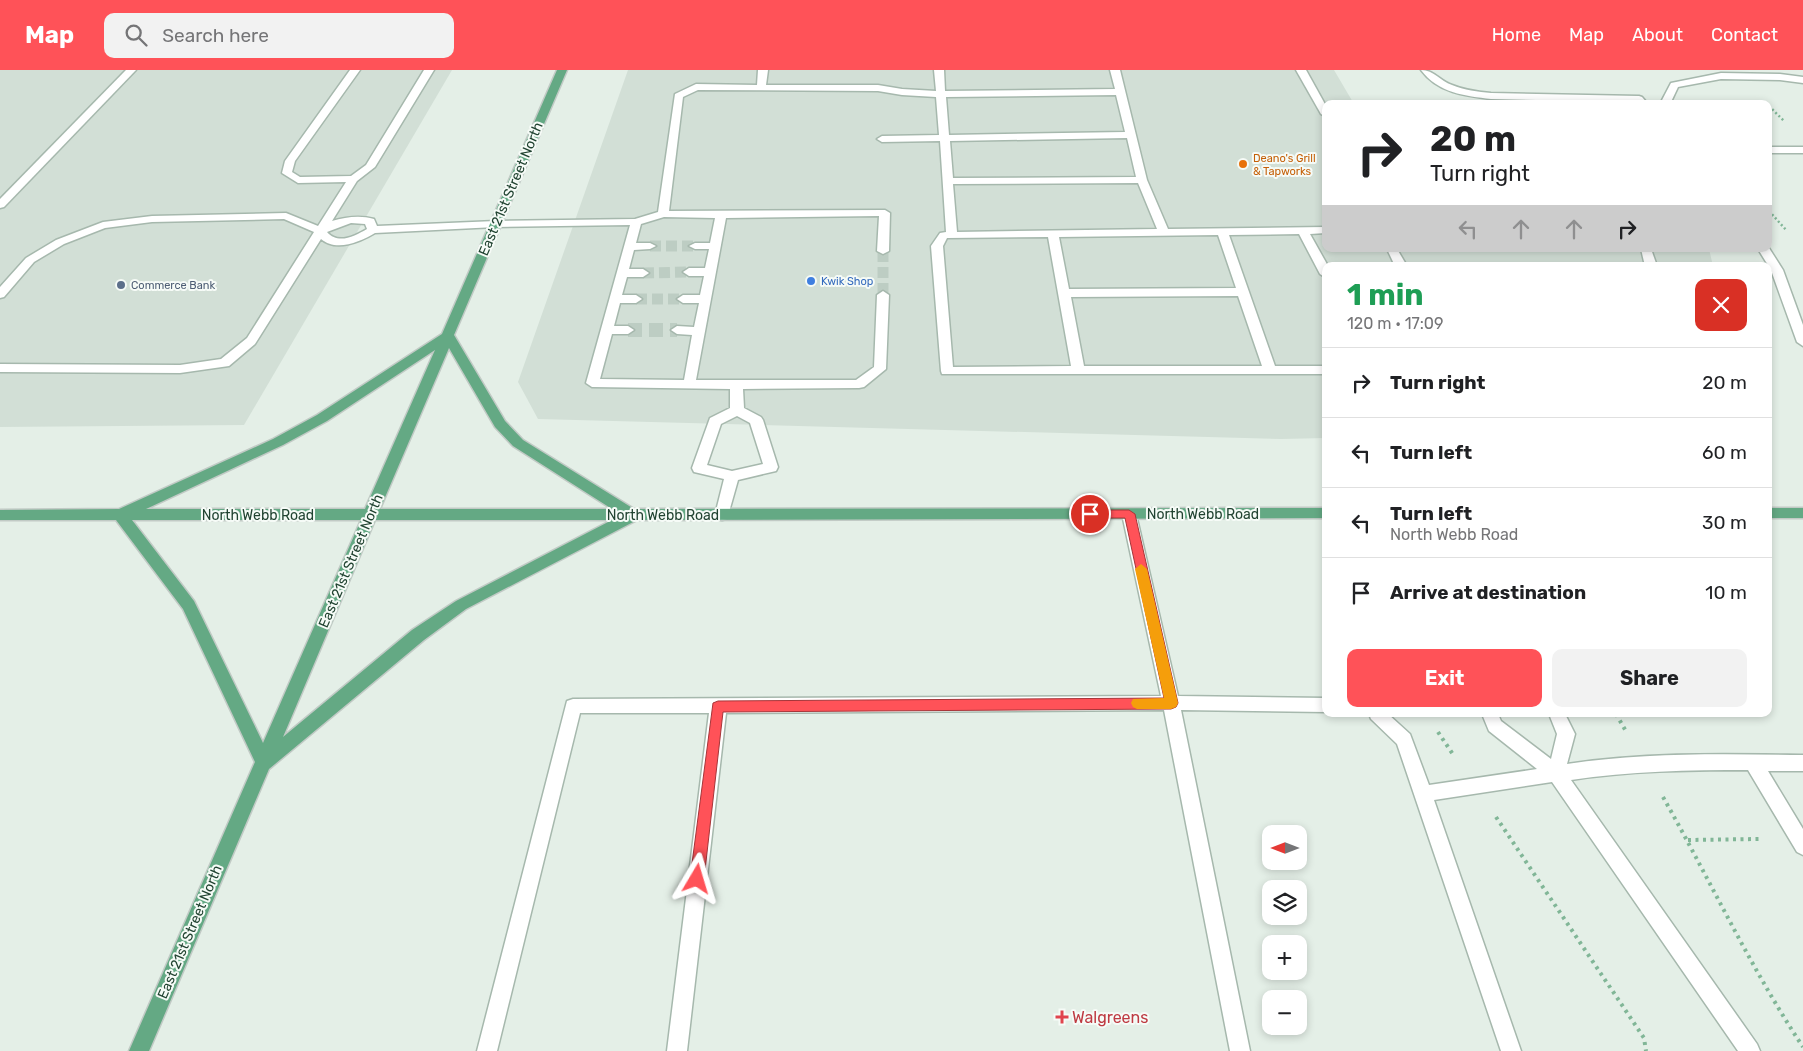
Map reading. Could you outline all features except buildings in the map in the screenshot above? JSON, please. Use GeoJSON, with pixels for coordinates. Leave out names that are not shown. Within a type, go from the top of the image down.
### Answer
{"type":"FeatureCollection","features":[{"type":"Feature","properties":{"kind":"main road","name":"East 21st Street North"},"geometry":{"type":"LineString","coordinates":[[139,1051],[562,70]]}},
{"type":"Feature","properties":{"kind":"main road"},"geometry":{"type":"LineString","coordinates":[[448,336],[500,424],[518,443],[633,515],[461,605],[418,635],[264,763],[189,605],[120,515],[278,442],[322,418],[448,336]]}},
{"type":"Feature","properties":{"kind":"main road","name":"North Webb Road"},"geometry":{"type":"LineString","coordinates":[[0,515],[1322,513]]}},
{"type":"Feature","properties":{"kind":"main road"},"geometry":{"type":"LineString","coordinates":[[1772,513],[1803,513]]}},
{"type":"Feature","properties":{"kind":"lane"},"geometry":{"type":"LineString","coordinates":[[0,205],[131,70]]}},
{"type":"Feature","properties":{"kind":"lane"},"geometry":{"type":"LineString","coordinates":[[353,179],[298,180],[287,173],[290,160],[354,70]]}},
{"type":"Feature","properties":{"kind":"lane"},"geometry":{"type":"LineString","coordinates":[[0,368],[180,369],[225,363],[251,341],[353,179],[370,167],[429,70]]}},
{"type":"Feature","properties":{"kind":"lane"},"geometry":{"type":"LineString","coordinates":[[761,87],[763,70]]}},
{"type":"Feature","properties":{"kind":"lane"},"geometry":{"type":"LineString","coordinates":[[939,70],[952,235]]}},
{"type":"Feature","properties":{"kind":"lane"},"geometry":{"type":"LineString","coordinates":[[1115,70],[1142,180],[1164,232]]}},
{"type":"Feature","properties":{"kind":"lane"},"geometry":{"type":"LineString","coordinates":[[1301,70],[1322,107]]}},
{"type":"Feature","properties":{"kind":"lane"},"geometry":{"type":"LineString","coordinates":[[1426,70],[1440,84],[1468,94],[1591,100]]}},
{"type":"Feature","properties":{"kind":"lane"},"geometry":{"type":"LineString","coordinates":[[1667,100],[1674,85],[1713,77],[1749,76],[1803,80]]}},
{"type":"Feature","properties":{"kind":"lane"},"geometry":{"type":"LineString","coordinates":[[663,214],[678,96],[696,87],[878,88],[902,92],[942,94],[1120,92]]}},
{"type":"Feature","properties":{"kind":"lane"},"geometry":{"type":"LineString","coordinates":[[882,139],[1131,135]]}},
{"type":"Feature","properties":{"kind":"lane"},"geometry":{"type":"LineString","coordinates":[[1772,150],[1803,150]]}},
{"type":"Feature","properties":{"kind":"lane"},"geometry":{"type":"LineString","coordinates":[[948,181],[1142,180]]}},
{"type":"Feature","properties":{"kind":"lane"},"geometry":{"type":"LineString","coordinates":[[0,294],[30,260],[60,242],[103,225],[152,219],[286,216],[320,231],[327,240],[342,242],[357,240],[373,230],[496,224],[636,222],[663,214],[884,213],[883,251]]}},
{"type":"Feature","properties":{"kind":"lane"},"geometry":{"type":"LineString","coordinates":[[689,384],[721,215]]}},
{"type":"Feature","properties":{"kind":"lane"},"geometry":{"type":"LineString","coordinates":[[320,231],[338,221],[358,219],[370,221],[373,230]]}},
{"type":"Feature","properties":{"kind":"lane"},"geometry":{"type":"LineString","coordinates":[[636,222],[592,383],[859,384],[880,369],[883,295]]}},
{"type":"Feature","properties":{"kind":"lane"},"geometry":{"type":"LineString","coordinates":[[1322,230],[944,235],[937,246],[947,371],[1322,370]]}},
{"type":"Feature","properties":{"kind":"lane"},"geometry":{"type":"LineString","coordinates":[[1303,231],[1322,267]]}},
{"type":"Feature","properties":{"kind":"lane"},"geometry":{"type":"LineString","coordinates":[[1222,232],[1270,371]]}},
{"type":"Feature","properties":{"kind":"lane"},"geometry":{"type":"LineString","coordinates":[[1053,234],[1078,371]]}},
{"type":"Feature","properties":{"kind":"lane"},"geometry":{"type":"LineString","coordinates":[[629,246],[650,246]]}},
{"type":"Feature","properties":{"kind":"lane"},"geometry":{"type":"LineString","coordinates":[[695,246],[715,246]]}},
{"type":"Feature","properties":{"kind":"lane"},"geometry":{"type":"LineString","coordinates":[[1766,252],[1777,270],[1803,342]]}},
{"type":"Feature","properties":{"kind":"lane"},"geometry":{"type":"LineString","coordinates":[[689,272],[710,272]]}},
{"type":"Feature","properties":{"kind":"lane"},"geometry":{"type":"LineString","coordinates":[[622,273],[643,273]]}},
{"type":"Feature","properties":{"kind":"lane"},"geometry":{"type":"LineString","coordinates":[[1064,293],[1243,292]]}},
{"type":"Feature","properties":{"kind":"lane"},"geometry":{"type":"LineString","coordinates":[[615,299],[636,299]]}},
{"type":"Feature","properties":{"kind":"lane"},"geometry":{"type":"LineString","coordinates":[[683,299],[705,299]]}},
{"type":"Feature","properties":{"kind":"lane"},"geometry":{"type":"LineString","coordinates":[[606,330],[628,330]]}},
{"type":"Feature","properties":{"kind":"lane"},"geometry":{"type":"LineString","coordinates":[[677,330],[699,331]]}},
{"type":"Feature","properties":{"kind":"lane"},"geometry":{"type":"LineString","coordinates":[[736,385],[737,410]]}},
{"type":"Feature","properties":{"kind":"lane"},"geometry":{"type":"LineString","coordinates":[[737,410],[756,420],[771,467],[732,476],[699,468],[715,421],[737,410]]}},
{"type":"Feature","properties":{"kind":"lane"},"geometry":{"type":"LineString","coordinates":[[722,515],[732,476]]}},
{"type":"Feature","properties":{"kind":"lane"},"geometry":{"type":"LineString","coordinates":[[1129,514],[1171,703],[1240,1051]]}},
{"type":"Feature","properties":{"kind":"lane"},"geometry":{"type":"LineString","coordinates":[[487,1051],[573,706],[718,707],[1171,703],[1322,705]]}},
{"type":"Feature","properties":{"kind":"lane"},"geometry":{"type":"LineString","coordinates":[[677,1051],[718,707]]}},
{"type":"Feature","properties":{"kind":"lane"},"geometry":{"type":"LineString","coordinates":[[1380,717],[1404,739],[1511,1051]]}},
{"type":"Feature","properties":{"kind":"lane"},"geometry":{"type":"LineString","coordinates":[[1491,717],[1495,726],[1556,773],[1750,1051]]}},
{"type":"Feature","properties":{"kind":"lane"},"geometry":{"type":"LineString","coordinates":[[1556,773],[1566,734],[1558,717]]}},
{"type":"Feature","properties":{"kind":"lane"},"geometry":{"type":"LineString","coordinates":[[1422,794],[1608,766],[1753,762],[1803,763]]}},
{"type":"Feature","properties":{"kind":"lane"},"geometry":{"type":"LineString","coordinates":[[1753,762],[1801,843]]}},
{"type":"Feature","properties":{"kind":"path"},"geometry":{"type":"LineString","coordinates":[[1618,717],[1687,840],[1736,934],[1783,1017],[1803,1047]]}},
{"type":"Feature","properties":{"kind":"path"},"geometry":{"type":"LineString","coordinates":[[1435,727],[1644,1038],[1646,1051]]}},
{"type":"Feature","properties":{"kind":"path"},"geometry":{"type":"LineString","coordinates":[[1687,840],[1801,843]]}},
{"type":"Feature","properties":{"kind":"shaded area"},"geometry":{"type":"Polygon","coordinates":[[[0,70],[452,70],[244,425],[0,427],[0,70]]]}},
{"type":"Feature","properties":{"kind":"shaded area"},"geometry":{"type":"Polygon","coordinates":[[[628,70],[1334,70],[1352,100],[1322,100],[1322,252],[1710,252],[1712,262],[1322,262],[1322,438],[1281,439],[538,419],[518,382],[628,70]]]}},
{"type":"Feature","properties":{"kind":"tunnel"},"geometry":{"type":"LineString","coordinates":[[650,246],[695,246]]}},
{"type":"Feature","properties":{"kind":"tunnel"},"geometry":{"type":"LineString","coordinates":[[883,251],[883,295]]}},
{"type":"Feature","properties":{"kind":"tunnel"},"geometry":{"type":"LineString","coordinates":[[643,273],[689,272]]}},
{"type":"Feature","properties":{"kind":"tunnel"},"geometry":{"type":"LineString","coordinates":[[636,299],[683,299]]}},
{"type":"Feature","properties":{"kind":"tunnel"},"geometry":{"type":"LineString","coordinates":[[628,330],[677,330]]}},
{"type":"Feature","properties":{"kind":"slow traffic"},"geometry":{"type":"LineString","coordinates":[[1137,703],[1171,703],[1141,569]]}},
{"type":"Feature","properties":{"kind":"place","name":"Deano's Grill & Tapworks"},"geometry":{"type":"Point","coordinates":[1243,164]}},
{"type":"Feature","properties":{"kind":"place","name":"Kwik Shop"},"geometry":{"type":"Point","coordinates":[811,281]}},
{"type":"Feature","properties":{"kind":"place","name":"Commerce Bank"},"geometry":{"type":"Point","coordinates":[121,285]}},
{"type":"Feature","properties":{"kind":"place","name":"Walgreens"},"geometry":{"type":"Point","coordinates":[1062,1017]}},
{"type":"Feature","properties":{"kind":"route"},"geometry":{"type":"LineString","coordinates":[[697,879],[718,707],[1171,703],[1129,514],[1090,514]]}}]}
